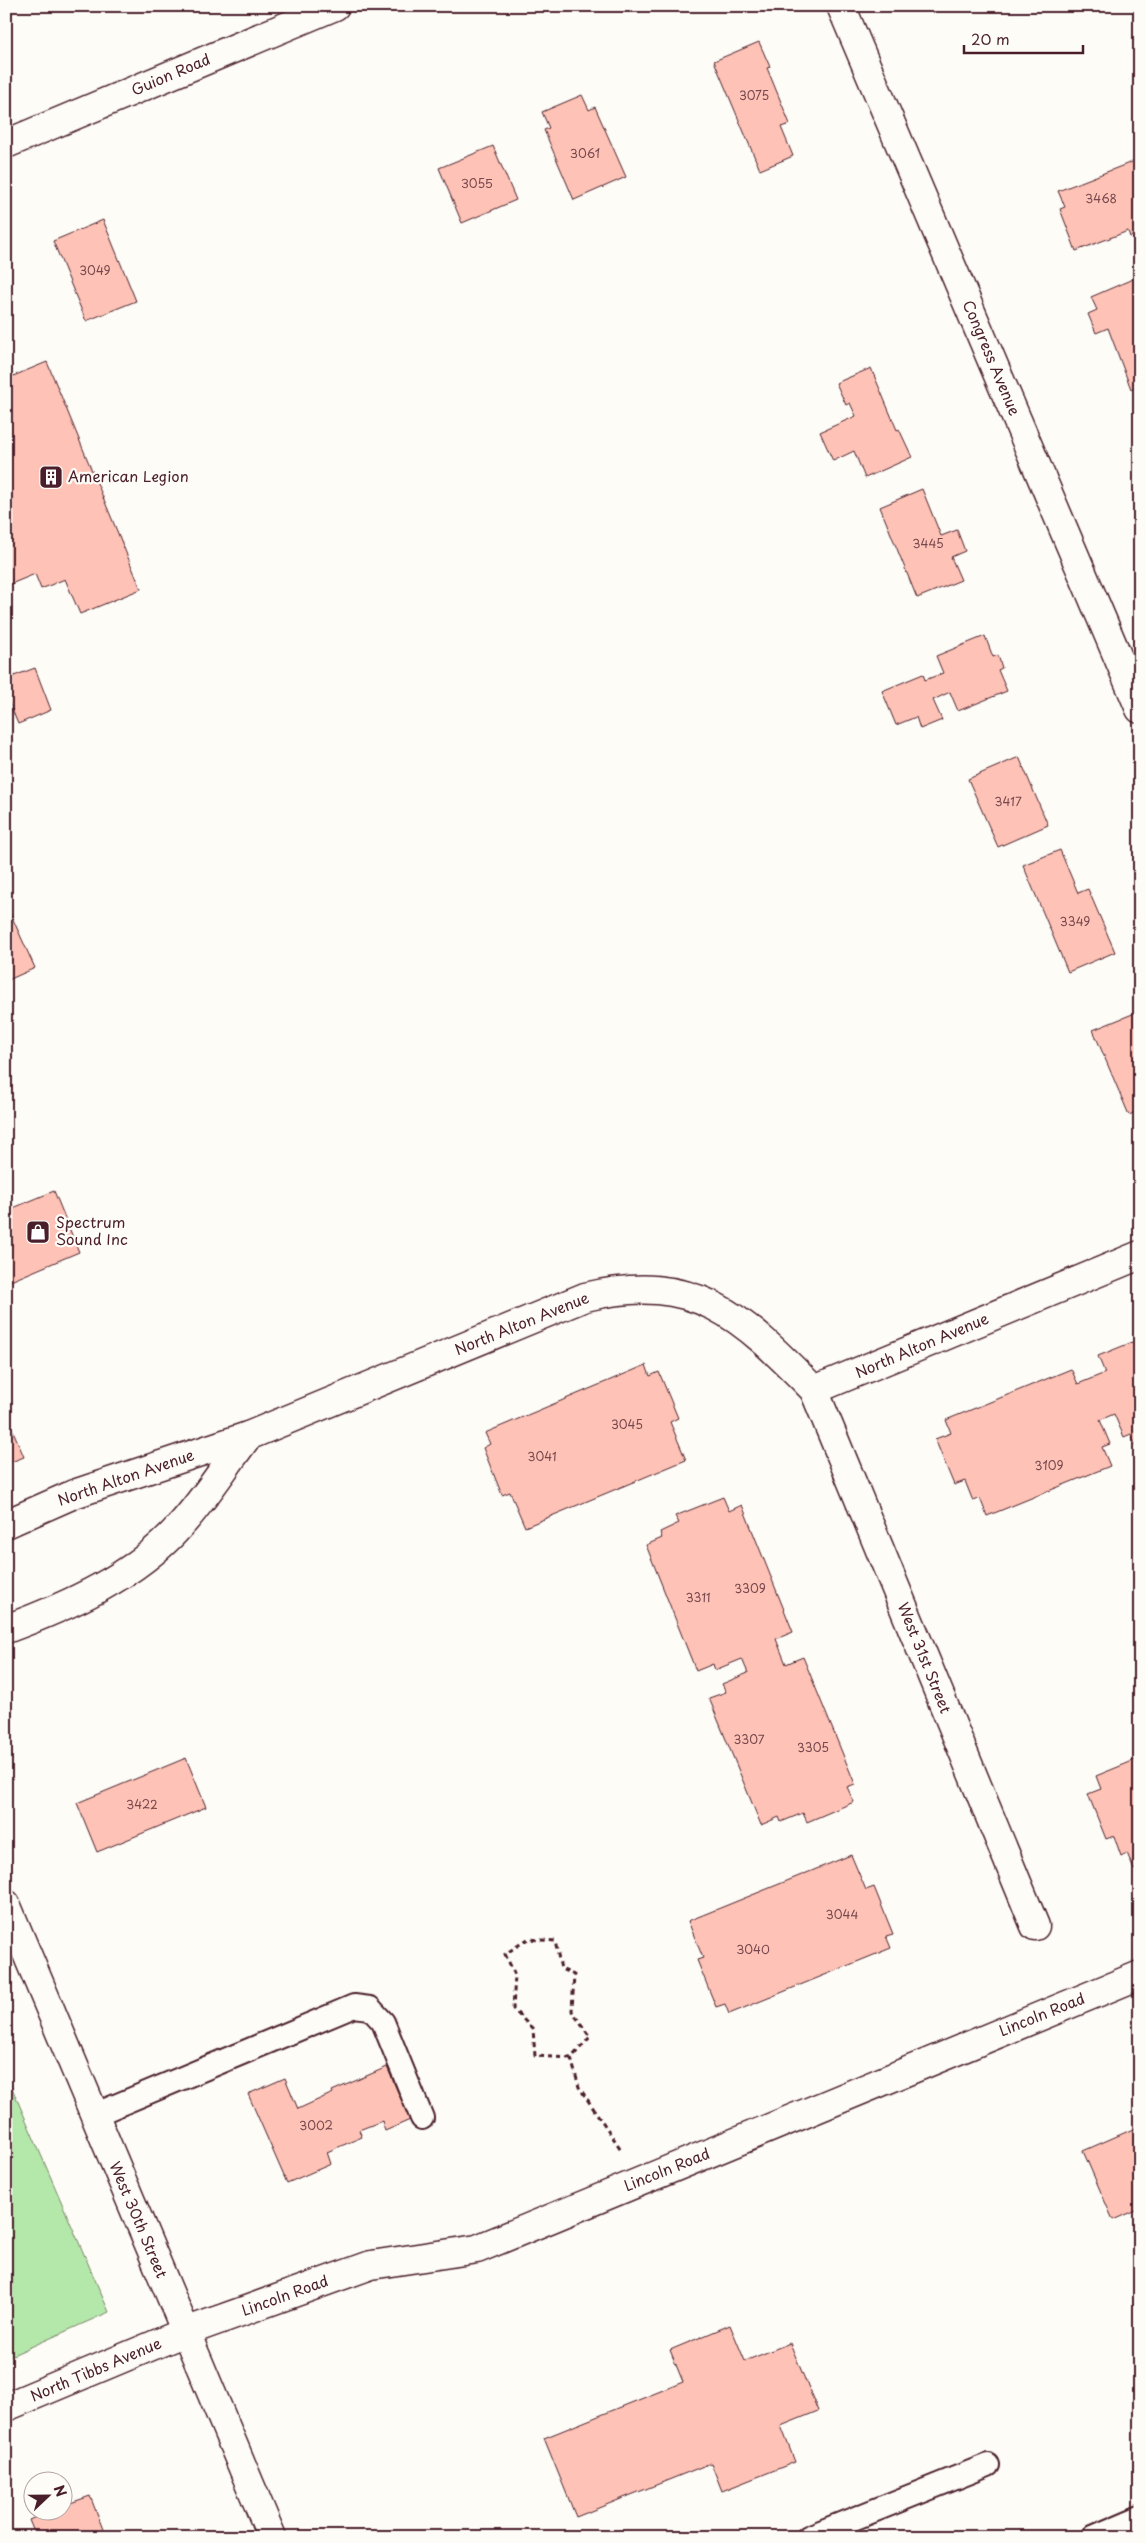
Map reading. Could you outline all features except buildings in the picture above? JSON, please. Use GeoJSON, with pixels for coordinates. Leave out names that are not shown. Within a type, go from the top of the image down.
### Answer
{"type":"FeatureCollection","features":[{"type":"Feature","properties":{"kind":"street","name":"Guion Road"},"geometry":{"type":"LineString","coordinates":[[6,144],[336,6]]}},
{"type":"Feature","properties":{"kind":"street","name":"Congress Avenue"},"geometry":{"type":"LineString","coordinates":[[841,6],[1140,709]]}},
{"type":"Feature","properties":{"kind":"street","name":"North Alton Avenue"},"geometry":{"type":"LineString","coordinates":[[6,1524],[74,1494],[248,1436],[585,1297],[617,1290],[652,1289],[685,1294],[717,1307],[745,1325],[814,1390],[1140,1255]]}},
{"type":"Feature","properties":{"kind":"street","name":"West 31st Street"},"geometry":{"type":"LineString","coordinates":[[814,1390],[1034,1926]]}},
{"type":"Feature","properties":{"kind":"street"},"geometry":{"type":"LineString","coordinates":[[6,1629],[66,1606],[152,1553],[179,1527],[248,1436]]}},
{"type":"Feature","properties":{"kind":"street","name":"West 30th Street"},"geometry":{"type":"LineString","coordinates":[[6,1904],[272,2537]]}},
{"type":"Feature","properties":{"kind":"street","name":"Lincoln Road"},"geometry":{"type":"LineString","coordinates":[[185,2332],[371,2265],[476,2248],[1140,1975]]}},
{"type":"Feature","properties":{"kind":"street","name":"North Tibbs Avenue"},"geometry":{"type":"LineString","coordinates":[[6,2407],[185,2332]]}},
{"type":"Feature","properties":{"kind":"lane"},"geometry":{"type":"LineString","coordinates":[[94,2115],[354,2006],[370,2008],[383,2022],[422,2118]]}},
{"type":"Feature","properties":{"kind":"lane"},"geometry":{"type":"LineString","coordinates":[[808,2537],[988,2465]]}},
{"type":"Feature","properties":{"kind":"lane"},"geometry":{"type":"LineString","coordinates":[[1094,2537],[1140,2516]]}},
{"type":"Feature","properties":{"kind":"path"},"geometry":{"type":"LineString","coordinates":[[528,1939],[555,1941],[561,1969],[574,1975],[572,2011],[590,2037],[571,2058],[535,2056],[533,2029],[513,2009],[515,1975],[505,1954],[528,1939]]}},
{"type":"Feature","properties":{"kind":"path"},"geometry":{"type":"LineString","coordinates":[[571,2058],[578,2087],[642,2180]]}},
{"type":"Feature","properties":{"kind":"green space"},"geometry":{"type":"Polygon","coordinates":[[[6,2074],[109,2312],[6,2358],[6,2074]]]}},
{"type":"Feature","properties":{"kind":"place","name":"American Legion"},"geometry":{"type":"Point","coordinates":[51,477]}},
{"type":"Feature","properties":{"kind":"place","name":"Spectrum Sound Inc"},"geometry":{"type":"Point","coordinates":[38,1232]}}]}
